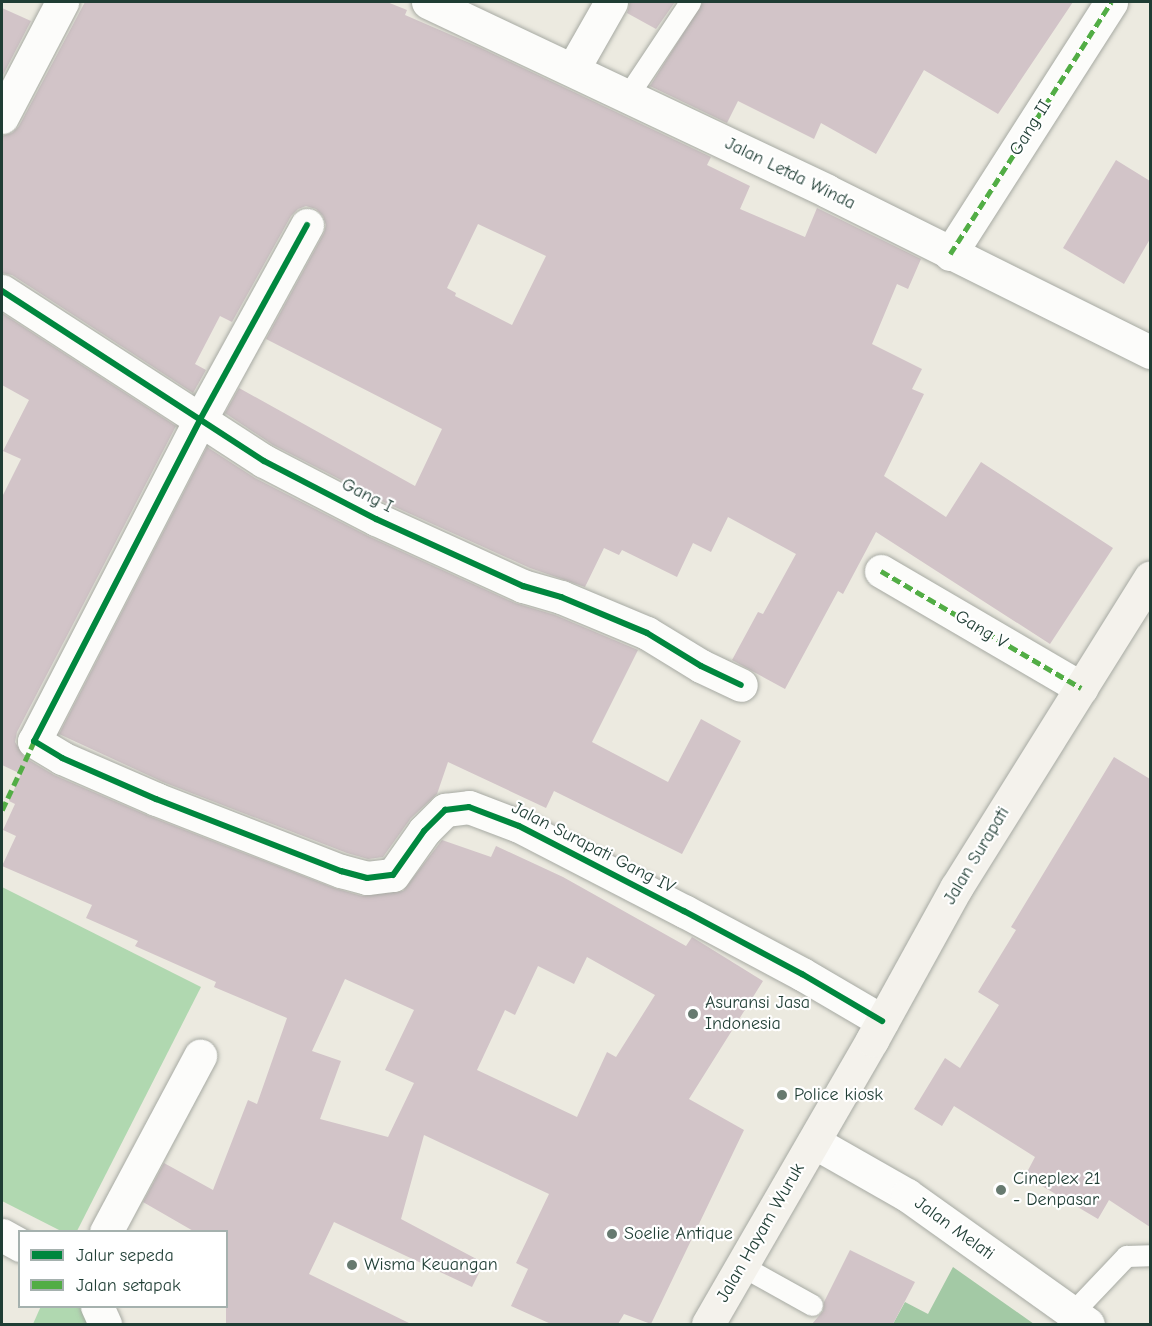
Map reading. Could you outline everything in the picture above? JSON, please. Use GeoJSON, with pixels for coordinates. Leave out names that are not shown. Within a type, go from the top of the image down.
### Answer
{"type":"FeatureCollection","features":[{"type":"Feature","properties":{"kind":"main road","name":"Jalan Surapati"},"geometry":{"type":"LineString","coordinates":[[814,1142],[956,888],[1150,578]]}},
{"type":"Feature","properties":{"kind":"main road","name":"Jalan Hayam Wuruk"},"geometry":{"type":"LineString","coordinates":[[708,1324],[814,1142]]}},
{"type":"Feature","properties":{"kind":"street"},"geometry":{"type":"LineString","coordinates":[[2,117],[10,80],[62,2]]}},
{"type":"Feature","properties":{"kind":"street","name":"Jalan Letda Winda"},"geometry":{"type":"LineString","coordinates":[[428,2],[628,95],[1150,352]]}},
{"type":"Feature","properties":{"kind":"street"},"geometry":{"type":"LineString","coordinates":[[573,69],[611,2]]}},
{"type":"Feature","properties":{"kind":"street","name":"Gang II"},"geometry":{"type":"LineString","coordinates":[[950,254],[1111,2]]}},
{"type":"Feature","properties":{"kind":"street"},"geometry":{"type":"LineString","coordinates":[[201,418],[307,225]]}},
{"type":"Feature","properties":{"kind":"street","name":"Gang I"},"geometry":{"type":"LineString","coordinates":[[2,291],[264,461],[376,519],[523,586],[561,597],[647,633],[700,666],[741,685]]}},
{"type":"Feature","properties":{"kind":"street","name":"Jalan Surapati Gang IV"},"geometry":{"type":"LineString","coordinates":[[201,418],[34,741],[62,758],[156,800],[340,871],[367,878],[393,875],[424,831],[445,810],[469,807],[486,812],[519,826],[684,911],[802,974],[882,1021]]}},
{"type":"Feature","properties":{"kind":"street","name":"Gang V"},"geometry":{"type":"LineString","coordinates":[[881,571],[1081,688]]}},
{"type":"Feature","properties":{"kind":"street"},"geometry":{"type":"LineString","coordinates":[[107,1230],[200,1056]]}},
{"type":"Feature","properties":{"kind":"street","name":"Jalan Melati"},"geometry":{"type":"LineString","coordinates":[[814,1142],[907,1195],[1080,1319]]}},
{"type":"Feature","properties":{"kind":"street"},"geometry":{"type":"LineString","coordinates":[[2,1235],[18,1244]]}},
{"type":"Feature","properties":{"kind":"street"},"geometry":{"type":"LineString","coordinates":[[98,1308],[105,1324]]}},
{"type":"Feature","properties":{"kind":"lane"},"geometry":{"type":"LineString","coordinates":[[628,95],[690,2]]}},
{"type":"Feature","properties":{"kind":"lane"},"geometry":{"type":"LineString","coordinates":[[1080,1319],[1126,1256],[1150,1256]]}},
{"type":"Feature","properties":{"kind":"lane"},"geometry":{"type":"LineString","coordinates":[[742,1266],[812,1305]]}},
{"type":"Feature","properties":{"kind":"green space"},"geometry":{"type":"Polygon","coordinates":[[[2,887],[201,987],[78,1230],[59,1230],[2,1201],[2,887]]]}},
{"type":"Feature","properties":{"kind":"green space"},"geometry":{"type":"Polygon","coordinates":[[[953,1267],[1034,1324],[893,1324],[905,1302],[928,1314],[953,1267]]]}},
{"type":"Feature","properties":{"kind":"green space"},"geometry":{"type":"Polygon","coordinates":[[[40,1308],[81,1308],[91,1324],[33,1324],[40,1308]]]}},
{"type":"Feature","properties":{"kind":"building"},"geometry":{"type":"Polygon","coordinates":[[[85,2],[387,2],[407,10],[405,15],[479,47],[711,157],[707,165],[750,186],[740,209],[805,237],[817,208],[921,259],[908,289],[897,284],[872,344],[922,369],[912,389],[924,394],[884,476],[946,517],[981,462],[1113,548],[1050,644],[876,532],[843,594],[838,591],[785,689],[732,660],[758,612],[763,614],[796,554],[728,517],[711,552],[693,543],[677,577],[622,550],[619,555],[604,548],[585,587],[530,568],[384,502],[273,445],[225,413],[239,388],[415,486],[442,429],[266,339],[324,233],[326,225],[323,216],[316,209],[306,206],[298,209],[291,216],[232,322],[220,316],[195,364],[206,370],[193,393],[12,275],[2,273],[2,136],[12,133],[19,126],[85,2]],[[478,224],[447,288],[456,293],[455,296],[512,325],[546,256],[478,224]]]}},
{"type":"Feature","properties":{"kind":"building"},"geometry":{"type":"Polygon","coordinates":[[[630,2],[675,2],[656,29],[627,13],[630,2]]]}},
{"type":"Feature","properties":{"kind":"building"},"geometry":{"type":"Polygon","coordinates":[[[703,2],[1073,2],[998,114],[924,70],[876,154],[821,123],[814,139],[738,101],[727,123],[650,86],[703,2]]]}},
{"type":"Feature","properties":{"kind":"building"},"geometry":{"type":"Polygon","coordinates":[[[2,8],[31,21],[2,77],[2,8]]]}},
{"type":"Feature","properties":{"kind":"building"},"geometry":{"type":"Polygon","coordinates":[[[1116,160],[1150,181],[1150,239],[1124,284],[1063,248],[1116,160]]]}},
{"type":"Feature","properties":{"kind":"building"},"geometry":{"type":"Polygon","coordinates":[[[2,313],[176,426],[17,732],[15,742],[24,757],[54,775],[149,816],[334,888],[362,896],[403,891],[442,840],[491,857],[496,846],[563,877],[686,946],[692,937],[763,981],[689,1099],[744,1130],[651,1324],[624,1314],[618,1324],[551,1324],[511,1306],[528,1269],[516,1263],[549,1194],[424,1135],[401,1219],[484,1263],[472,1287],[334,1222],[309,1274],[411,1324],[226,1324],[228,1230],[192,1230],[143,1202],[164,1163],[213,1190],[248,1100],[257,1104],[287,1018],[214,987],[216,982],[135,946],[138,941],[86,918],[92,905],[2,866],[16,836],[3,830],[15,804],[9,801],[21,774],[2,765],[2,497],[21,459],[3,451],[29,400],[2,385],[2,313]],[[587,957],[574,984],[538,966],[515,1015],[505,1010],[477,1070],[577,1117],[607,1052],[616,1057],[655,995],[587,957]],[[345,979],[312,1051],[341,1061],[320,1119],[388,1137],[414,1083],[385,1070],[414,1010],[345,979]]]}},
{"type":"Feature","properties":{"kind":"building"},"geometry":{"type":"Polygon","coordinates":[[[207,447],[255,478],[368,536],[515,603],[555,615],[638,650],[592,742],[668,782],[701,719],[741,741],[682,854],[554,791],[546,808],[448,762],[437,794],[411,818],[383,857],[368,859],[163,782],[59,734],[207,447]]]}},
{"type":"Feature","properties":{"kind":"building"},"geometry":{"type":"Polygon","coordinates":[[[1114,757],[1150,779],[1150,1227],[1109,1200],[1098,1219],[1025,1176],[1035,1157],[954,1106],[942,1126],[914,1109],[945,1058],[960,1068],[999,1005],[978,992],[1016,930],[1011,927],[1114,757]]]}},
{"type":"Feature","properties":{"kind":"building"},"geometry":{"type":"Polygon","coordinates":[[[850,1250],[915,1282],[893,1324],[812,1324],[823,1311],[824,1302],[850,1250]]]}},
{"type":"Feature","properties":{"kind":"marked path"},"geometry":{"type":"LineString","coordinates":[[950,254],[1111,2]]}},
{"type":"Feature","properties":{"kind":"marked path"},"geometry":{"type":"LineString","coordinates":[[881,571],[1081,688]]}},
{"type":"Feature","properties":{"kind":"marked path"},"geometry":{"type":"LineString","coordinates":[[2,810],[36,737]]}},
{"type":"Feature","properties":{"kind":"cycle path"},"geometry":{"type":"LineString","coordinates":[[307,225],[201,418],[34,741],[62,758],[156,799],[341,871],[367,878],[393,875],[424,831],[445,810],[469,807],[519,826],[684,911],[802,974],[882,1021]]}},
{"type":"Feature","properties":{"kind":"cycle path"},"geometry":{"type":"LineString","coordinates":[[2,291],[264,461],[376,519],[523,586],[561,597],[647,633],[701,666],[741,685]]}},
{"type":"Feature","properties":{"kind":"place","name":"Asuransi Jasa Indonesia"},"geometry":{"type":"Point","coordinates":[693,1014]}},
{"type":"Feature","properties":{"kind":"place","name":"Police kiosk"},"geometry":{"type":"Point","coordinates":[782,1095]}},
{"type":"Feature","properties":{"kind":"place","name":"Cineplex 21 - Denpasar"},"geometry":{"type":"Point","coordinates":[1001,1190]}},
{"type":"Feature","properties":{"kind":"place","name":"Soelie Antique"},"geometry":{"type":"Point","coordinates":[612,1234]}},
{"type":"Feature","properties":{"kind":"place","name":"Wisma Keuangan"},"geometry":{"type":"Point","coordinates":[352,1265]}}]}
